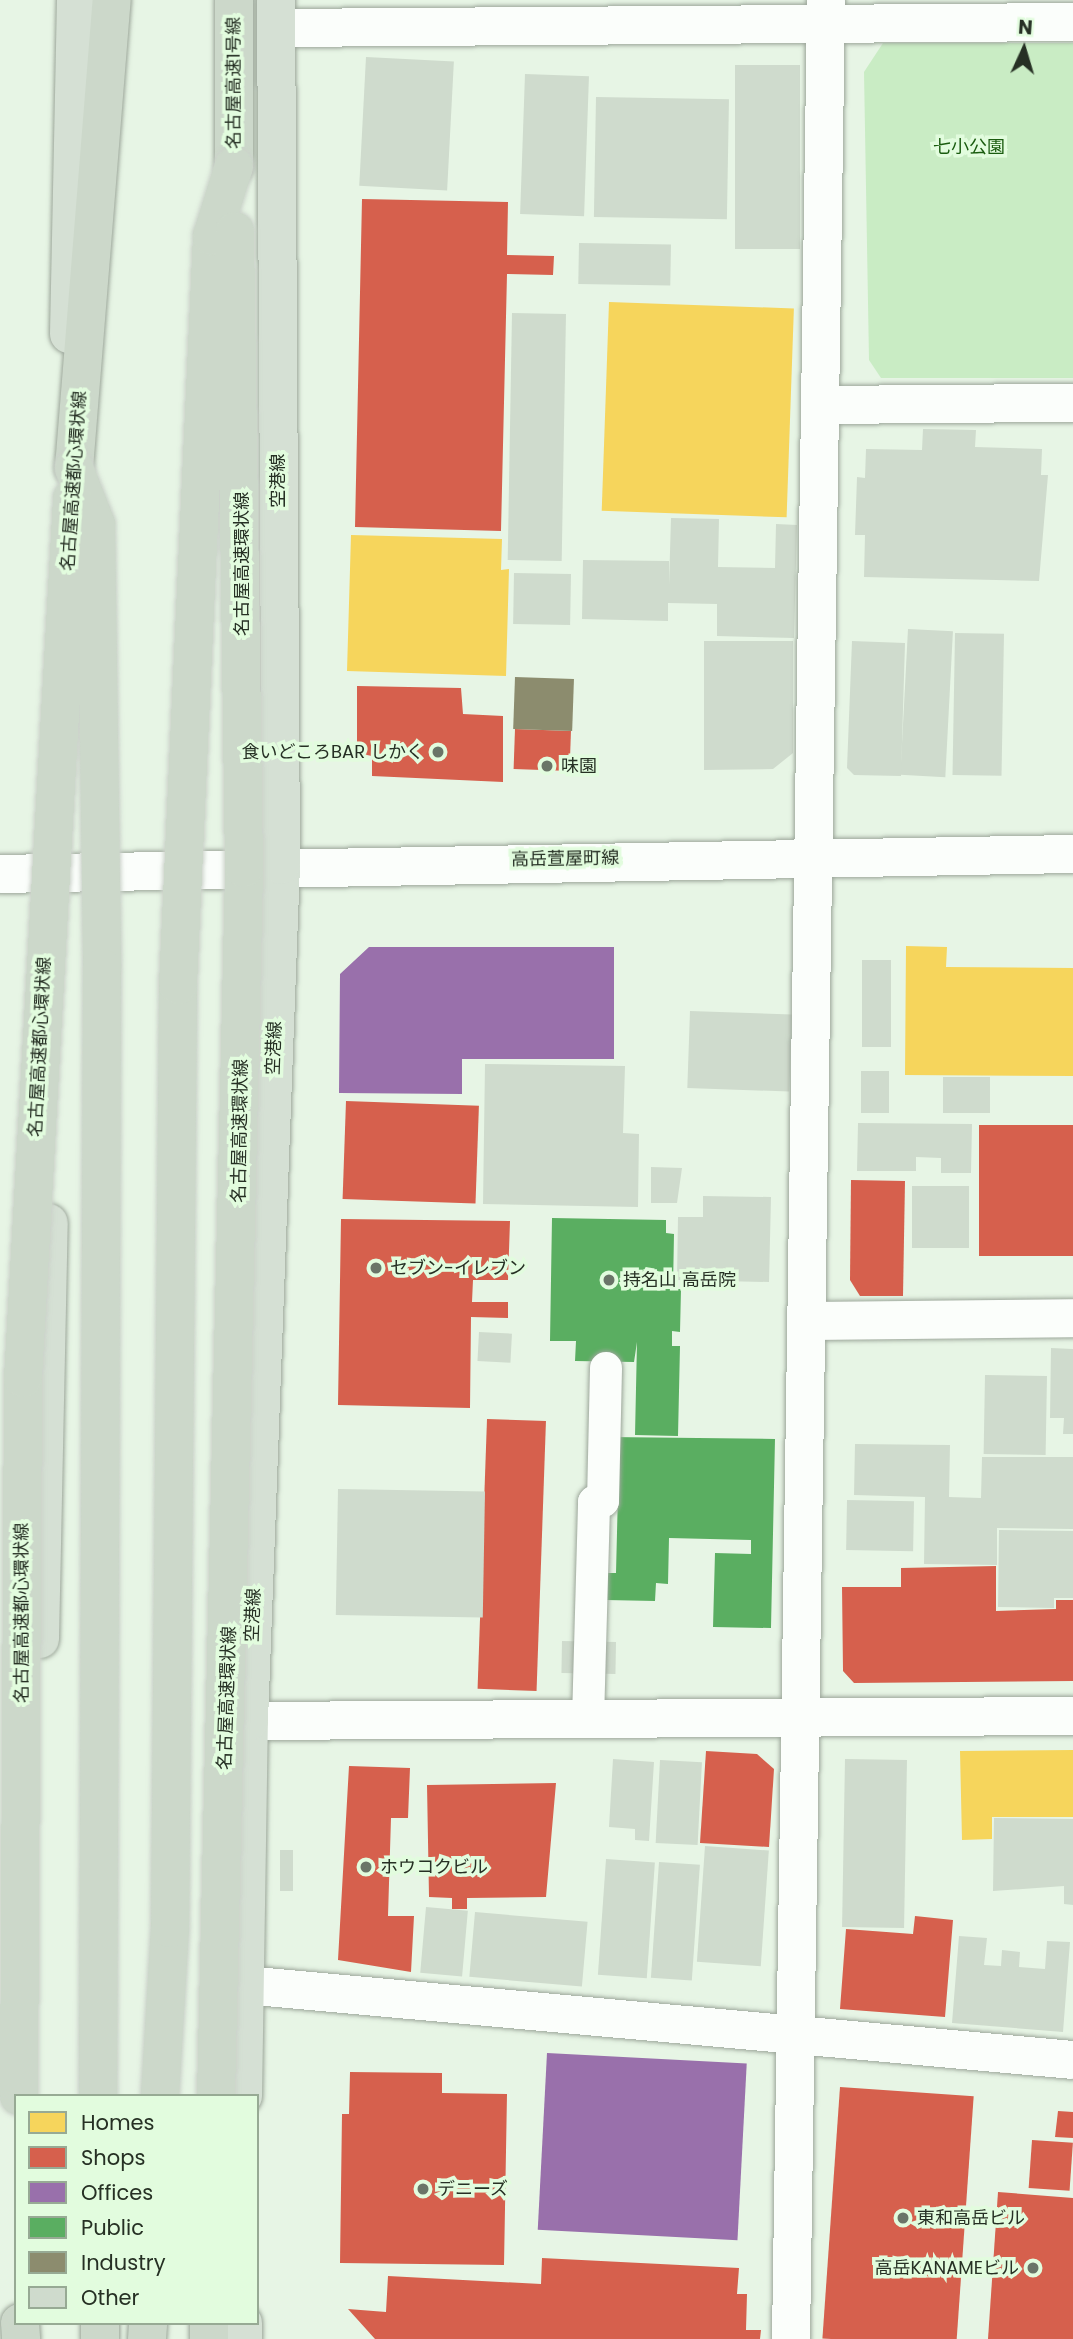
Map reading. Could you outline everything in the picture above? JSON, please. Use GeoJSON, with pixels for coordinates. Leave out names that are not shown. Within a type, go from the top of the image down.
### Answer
{"type":"FeatureCollection","features":[{"type":"Feature","properties":{"kind":"highway"},"geometry":{"type":"LineString","coordinates":[[30,2094],[76,0]]}},
{"type":"Feature","properties":{"kind":"highway","name":"名古屋高速都心環状線"},"geometry":{"type":"LineString","coordinates":[[19,2094],[23,1378],[74,468],[112,0]]}},
{"type":"Feature","properties":{"kind":"highway","name":"名古屋高速1号線"},"geometry":{"type":"LineString","coordinates":[[234,0],[234,166]]}},
{"type":"Feature","properties":{"kind":"highway","name":"空港線"},"geometry":{"type":"LineString","coordinates":[[243,2094],[249,1721],[281,865],[276,14]]}},
{"type":"Feature","properties":{"kind":"highway"},"geometry":{"type":"LineString","coordinates":[[160,2094],[170,1928],[178,985],[212,236],[234,166]]}},
{"type":"Feature","properties":{"kind":"highway","name":"名古屋高速環状線"},"geometry":{"type":"LineString","coordinates":[[216,2094],[244,868],[234,166]]}},
{"type":"Feature","properties":{"kind":"highway"},"geometry":{"type":"LineString","coordinates":[[74,468],[96,524],[102,968],[99,2094]]}},
{"type":"Feature","properties":{"kind":"street"},"geometry":{"type":"LineString","coordinates":[[276,14],[826,11],[1073,22]]}},
{"type":"Feature","properties":{"kind":"street"},"geometry":{"type":"LineString","coordinates":[[791,2339],[823,405],[826,11]]}},
{"type":"Feature","properties":{"kind":"street"},"geometry":{"type":"LineString","coordinates":[[823,405],[1073,403]]}},
{"type":"Feature","properties":{"kind":"street","name":"高岳萱屋町線"},"geometry":{"type":"LineString","coordinates":[[0,874],[281,865],[816,854],[1073,854]]}},
{"type":"Feature","properties":{"kind":"street"},"geometry":{"type":"LineString","coordinates":[[808,1321],[1073,1318]]}},
{"type":"Feature","properties":{"kind":"street"},"geometry":{"type":"LineString","coordinates":[[249,1721],[1073,1716]]}},
{"type":"Feature","properties":{"kind":"street"},"geometry":{"type":"LineString","coordinates":[[0,1767],[37,1766]]}},
{"type":"Feature","properties":{"kind":"street"},"geometry":{"type":"LineString","coordinates":[[244,1985],[798,2038],[1073,2060]]}},
{"type":"Feature","properties":{"kind":"lane"},"geometry":{"type":"LineString","coordinates":[[588,1720],[594,1502],[603,1501],[606,1368]]}},
{"type":"Feature","properties":{"kind":"green space","name":"七小公園"},"geometry":{"type":"Polygon","coordinates":[[[883,43],[1073,43],[1073,378],[881,378],[869,360],[864,72],[883,43]]]}},
{"type":"Feature","properties":{"kind":"building: Homes"},"geometry":{"type":"Polygon","coordinates":[[[609,302],[794,308],[787,517],[602,511],[609,302]]]}},
{"type":"Feature","properties":{"kind":"building: Homes"},"geometry":{"type":"Polygon","coordinates":[[[351,535],[502,539],[501,570],[509,569],[506,676],[347,671],[351,535]]]}},
{"type":"Feature","properties":{"kind":"building: Homes"},"geometry":{"type":"Polygon","coordinates":[[[906,946],[947,947],[946,967],[1073,968],[1073,1076],[905,1075],[906,946]]]}},
{"type":"Feature","properties":{"kind":"building: Homes"},"geometry":{"type":"Polygon","coordinates":[[[1073,1750],[1073,1817],[992,1817],[992,1839],[962,1840],[960,1751],[1073,1750]]]}},
{"type":"Feature","properties":{"kind":"building: Shops"},"geometry":{"type":"Polygon","coordinates":[[[362,199],[508,202],[507,255],[554,256],[553,275],[507,274],[501,531],[355,527],[362,199]]]}},
{"type":"Feature","properties":{"kind":"building: Shops"},"geometry":{"type":"Polygon","coordinates":[[[357,686],[461,688],[463,714],[503,716],[503,782],[372,776],[372,756],[357,753],[357,686]]]}},
{"type":"Feature","properties":{"kind":"building: Shops"},"geometry":{"type":"Polygon","coordinates":[[[515,729],[571,731],[570,771],[514,769],[515,729]]]}},
{"type":"Feature","properties":{"kind":"building: Shops"},"geometry":{"type":"Polygon","coordinates":[[[346,1101],[479,1106],[475,1204],[343,1199],[346,1101]]]}},
{"type":"Feature","properties":{"kind":"building: Shops"},"geometry":{"type":"Polygon","coordinates":[[[979,1125],[1073,1125],[1073,1256],[979,1256],[979,1125]]]}},
{"type":"Feature","properties":{"kind":"building: Shops"},"geometry":{"type":"Polygon","coordinates":[[[851,1180],[905,1181],[903,1296],[860,1296],[850,1280],[851,1180]]]}},
{"type":"Feature","properties":{"kind":"building: Shops"},"geometry":{"type":"Polygon","coordinates":[[[341,1219],[510,1221],[508,1280],[473,1280],[472,1302],[508,1302],[508,1318],[471,1317],[470,1408],[338,1405],[341,1219]]]}},
{"type":"Feature","properties":{"kind":"building: Shops"},"geometry":{"type":"Polygon","coordinates":[[[487,1419],[546,1421],[537,1691],[478,1689],[487,1419]]]}},
{"type":"Feature","properties":{"kind":"building: Shops"},"geometry":{"type":"Polygon","coordinates":[[[996,1566],[996,1611],[1056,1609],[1056,1600],[1073,1600],[1073,1681],[854,1683],[843,1671],[842,1587],[901,1587],[901,1568],[996,1566]]]}},
{"type":"Feature","properties":{"kind":"building: Shops"},"geometry":{"type":"Polygon","coordinates":[[[706,1751],[757,1754],[774,1769],[769,1847],[700,1843],[706,1751]]]}},
{"type":"Feature","properties":{"kind":"building: Shops","name":"ホウコクビル"},"geometry":{"type":"Polygon","coordinates":[[[349,1766],[410,1768],[408,1818],[391,1818],[388,1916],[414,1916],[411,1972],[338,1960],[349,1766]]]}},
{"type":"Feature","properties":{"kind":"building: Shops"},"geometry":{"type":"Polygon","coordinates":[[[556,1783],[546,1897],[467,1898],[467,1909],[452,1909],[452,1898],[429,1897],[427,1785],[556,1783]]]}},
{"type":"Feature","properties":{"kind":"building: Shops"},"geometry":{"type":"Polygon","coordinates":[[[915,1916],[953,1920],[945,2017],[840,2009],[846,1929],[913,1934],[915,1916]]]}},
{"type":"Feature","properties":{"kind":"building: Shops","name":"デニーズ"},"geometry":{"type":"Polygon","coordinates":[[[350,2072],[442,2073],[442,2093],[507,2094],[504,2265],[340,2263],[342,2114],[349,2114],[350,2072]]]}},
{"type":"Feature","properties":{"kind":"building: Shops","name":"東和高岳ビル"},"geometry":{"type":"Polygon","coordinates":[[[840,2087],[974,2096],[957,2339],[822,2338],[840,2087]]]}},
{"type":"Feature","properties":{"kind":"building: Shops"},"geometry":{"type":"Polygon","coordinates":[[[1058,2111],[1073,2112],[1073,2138],[1055,2137],[1058,2111]]]}},
{"type":"Feature","properties":{"kind":"building: Shops"},"geometry":{"type":"Polygon","coordinates":[[[1032,2140],[1073,2143],[1070,2191],[1029,2188],[1032,2140]]]}},
{"type":"Feature","properties":{"kind":"building: Shops","name":"高岳KANAMEビル"},"geometry":{"type":"Polygon","coordinates":[[[998,2192],[1073,2198],[1073,2339],[988,2339],[998,2192]]]}},
{"type":"Feature","properties":{"kind":"building: Shops"},"geometry":{"type":"Polygon","coordinates":[[[542,2258],[739,2268],[737,2294],[747,2294],[746,2330],[761,2330],[760,2339],[375,2339],[348,2309],[386,2312],[388,2276],[541,2284],[542,2258]]]}},
{"type":"Feature","properties":{"kind":"building: Offices"},"geometry":{"type":"Polygon","coordinates":[[[369,947],[614,947],[614,1059],[462,1059],[462,1094],[339,1093],[340,974],[369,947]]]}},
{"type":"Feature","properties":{"kind":"building: Offices"},"geometry":{"type":"Polygon","coordinates":[[[547,2053],[747,2063],[737,2240],[538,2230],[547,2053]]]}},
{"type":"Feature","properties":{"kind":"building: Public"},"geometry":{"type":"Polygon","coordinates":[[[552,1218],[666,1220],[666,1233],[674,1234],[673,1289],[681,1289],[680,1332],[672,1331],[672,1346],[680,1346],[678,1436],[635,1435],[637,1342],[634,1362],[575,1361],[576,1341],[550,1341],[552,1218]]]}},
{"type":"Feature","properties":{"kind":"building: Public"},"geometry":{"type":"Polygon","coordinates":[[[609,1437],[775,1439],[771,1628],[713,1627],[715,1553],[751,1554],[751,1540],[669,1538],[668,1584],[656,1583],[655,1601],[606,1600],[606,1573],[616,1573],[618,1492],[609,1437]]]}},
{"type":"Feature","properties":{"kind":"building: Industry"},"geometry":{"type":"Polygon","coordinates":[[[515,677],[574,679],[572,731],[513,729],[515,677]]]}},
{"type":"Feature","properties":{"kind":"building: Other"},"geometry":{"type":"Polygon","coordinates":[[[366,57],[454,62],[447,190],[359,186],[366,57]]]}},
{"type":"Feature","properties":{"kind":"building: Other"},"geometry":{"type":"Polygon","coordinates":[[[735,65],[800,65],[800,249],[735,249],[735,65]]]}},
{"type":"Feature","properties":{"kind":"building: Other"},"geometry":{"type":"Polygon","coordinates":[[[525,74],[589,76],[584,216],[520,214],[525,74]]]}},
{"type":"Feature","properties":{"kind":"building: Other"},"geometry":{"type":"Polygon","coordinates":[[[596,97],[729,99],[727,219],[594,217],[596,97]]]}},
{"type":"Feature","properties":{"kind":"building: Other"},"geometry":{"type":"Polygon","coordinates":[[[579,243],[671,245],[670,286],[578,284],[579,243]]]}},
{"type":"Feature","properties":{"kind":"building: Other"},"geometry":{"type":"Polygon","coordinates":[[[512,313],[566,314],[562,561],[508,560],[512,313]]]}},
{"type":"Feature","properties":{"kind":"building: Other"},"geometry":{"type":"Polygon","coordinates":[[[923,429],[976,430],[975,447],[1042,449],[1041,475],[1048,475],[1039,581],[864,577],[865,535],[855,535],[857,477],[865,478],[866,449],[922,450],[923,429]]]}},
{"type":"Feature","properties":{"kind":"building: Other"},"geometry":{"type":"Polygon","coordinates":[[[671,518],[719,519],[718,567],[775,568],[776,524],[797,525],[794,638],[717,636],[717,604],[668,603],[668,621],[582,619],[583,560],[669,561],[669,585],[671,518]]]}},
{"type":"Feature","properties":{"kind":"building: Other"},"geometry":{"type":"Polygon","coordinates":[[[514,573],[571,574],[570,625],[513,624],[514,573]]]}},
{"type":"Feature","properties":{"kind":"building: Other"},"geometry":{"type":"Polygon","coordinates":[[[908,629],[953,631],[945,777],[900,775],[908,629]]]}},
{"type":"Feature","properties":{"kind":"building: Other"},"geometry":{"type":"Polygon","coordinates":[[[955,633],[1004,634],[1002,776],[953,775],[955,633]]]}},
{"type":"Feature","properties":{"kind":"building: Other"},"geometry":{"type":"Polygon","coordinates":[[[704,641],[793,641],[793,753],[773,769],[704,770],[704,641]]]}},
{"type":"Feature","properties":{"kind":"building: Other"},"geometry":{"type":"Polygon","coordinates":[[[852,641],[905,643],[901,776],[854,775],[847,768],[852,641]]]}},
{"type":"Feature","properties":{"kind":"building: Other"},"geometry":{"type":"Polygon","coordinates":[[[862,960],[891,960],[891,1047],[862,1047],[862,960]]]}},
{"type":"Feature","properties":{"kind":"building: Other"},"geometry":{"type":"Polygon","coordinates":[[[690,1011],[792,1015],[789,1092],[687,1088],[690,1011]]]}},
{"type":"Feature","properties":{"kind":"building: Other"},"geometry":{"type":"Polygon","coordinates":[[[485,1064],[625,1066],[623,1133],[639,1134],[638,1207],[483,1204],[485,1064]]]}},
{"type":"Feature","properties":{"kind":"building: Other"},"geometry":{"type":"Polygon","coordinates":[[[861,1071],[889,1071],[889,1113],[861,1113],[861,1071]]]}},
{"type":"Feature","properties":{"kind":"building: Other"},"geometry":{"type":"Polygon","coordinates":[[[943,1077],[990,1077],[990,1113],[943,1113],[943,1077]]]}},
{"type":"Feature","properties":{"kind":"building: Other"},"geometry":{"type":"Polygon","coordinates":[[[858,1123],[972,1124],[971,1173],[941,1173],[941,1158],[916,1157],[916,1171],[857,1171],[858,1123]]]}},
{"type":"Feature","properties":{"kind":"building: Other"},"geometry":{"type":"Polygon","coordinates":[[[651,1167],[682,1168],[677,1203],[651,1203],[651,1167]]]}},
{"type":"Feature","properties":{"kind":"building: Other"},"geometry":{"type":"Polygon","coordinates":[[[912,1186],[969,1186],[969,1248],[912,1248],[912,1186]]]}},
{"type":"Feature","properties":{"kind":"building: Other"},"geometry":{"type":"Polygon","coordinates":[[[703,1196],[771,1197],[769,1282],[677,1280],[678,1217],[703,1217],[703,1196]]]}},
{"type":"Feature","properties":{"kind":"building: Other"},"geometry":{"type":"Polygon","coordinates":[[[479,1332],[512,1334],[510,1363],[477,1361],[479,1332]]]}},
{"type":"Feature","properties":{"kind":"building: Other"},"geometry":{"type":"Polygon","coordinates":[[[1051,1348],[1073,1349],[1073,1434],[1063,1434],[1064,1418],[1050,1418],[1051,1348]]]}},
{"type":"Feature","properties":{"kind":"building: Other"},"geometry":{"type":"Polygon","coordinates":[[[985,1375],[1047,1376],[1046,1455],[984,1454],[985,1375]]]}},
{"type":"Feature","properties":{"kind":"building: Other"},"geometry":{"type":"Polygon","coordinates":[[[855,1444],[950,1445],[949,1497],[981,1498],[982,1457],[1073,1457],[1073,1529],[997,1528],[997,1565],[924,1564],[925,1497],[854,1495],[855,1444]]]}},
{"type":"Feature","properties":{"kind":"building: Other"},"geometry":{"type":"Polygon","coordinates":[[[338,1489],[485,1492],[483,1618],[336,1615],[338,1489]]]}},
{"type":"Feature","properties":{"kind":"building: Other"},"geometry":{"type":"Polygon","coordinates":[[[847,1500],[914,1501],[913,1551],[846,1550],[847,1500]]]}},
{"type":"Feature","properties":{"kind":"building: Other"},"geometry":{"type":"Polygon","coordinates":[[[999,1530],[1073,1531],[1073,1598],[1054,1598],[1054,1608],[998,1607],[999,1530]]]}},
{"type":"Feature","properties":{"kind":"building: Other"},"geometry":{"type":"Polygon","coordinates":[[[562,1641],[616,1642],[615,1674],[561,1673],[562,1641]]]}},
{"type":"Feature","properties":{"kind":"building: Other"},"geometry":{"type":"Polygon","coordinates":[[[613,1759],[654,1762],[649,1841],[635,1840],[635,1829],[609,1827],[613,1759]]]}},
{"type":"Feature","properties":{"kind":"building: Other"},"geometry":{"type":"Polygon","coordinates":[[[845,1759],[907,1760],[904,1928],[842,1927],[845,1759]]]}},
{"type":"Feature","properties":{"kind":"building: Other"},"geometry":{"type":"Polygon","coordinates":[[[660,1760],[702,1762],[698,1845],[656,1843],[660,1760]]]}},
{"type":"Feature","properties":{"kind":"building: Other"},"geometry":{"type":"Polygon","coordinates":[[[994,1818],[1073,1819],[1073,1905],[1064,1904],[1064,1886],[993,1891],[994,1818]]]}},
{"type":"Feature","properties":{"kind":"building: Other"},"geometry":{"type":"Polygon","coordinates":[[[705,1846],[769,1850],[761,1966],[697,1962],[705,1846]]]}},
{"type":"Feature","properties":{"kind":"building: Other"},"geometry":{"type":"Polygon","coordinates":[[[280,1850],[293,1850],[293,1891],[280,1891],[280,1850]]]}},
{"type":"Feature","properties":{"kind":"building: Other"},"geometry":{"type":"Polygon","coordinates":[[[606,1859],[655,1862],[647,1978],[598,1975],[606,1859]]]}},
{"type":"Feature","properties":{"kind":"building: Other"},"geometry":{"type":"Polygon","coordinates":[[[659,1862],[700,1865],[692,1981],[651,1978],[659,1862]]]}},
{"type":"Feature","properties":{"kind":"building: Other"},"geometry":{"type":"Polygon","coordinates":[[[426,1907],[468,1911],[462,1976],[420,1973],[426,1907]]]}},
{"type":"Feature","properties":{"kind":"building: Other"},"geometry":{"type":"Polygon","coordinates":[[[475,1912],[588,1922],[582,1987],[469,1977],[475,1912]]]}},
{"type":"Feature","properties":{"kind":"building: Other"},"geometry":{"type":"Polygon","coordinates":[[[959,1936],[987,1938],[984,1965],[1001,1966],[1002,1950],[1020,1952],[1019,1967],[1045,1969],[1047,1941],[1070,1942],[1063,2032],[952,2023],[959,1936]]]}},
{"type":"Feature","properties":{"kind":"place","name":"食いどころBAR しかく"},"geometry":{"type":"Point","coordinates":[438,752]}},
{"type":"Feature","properties":{"kind":"place","name":"味園"},"geometry":{"type":"Point","coordinates":[547,766]}},
{"type":"Feature","properties":{"kind":"place","name":"セブン-イレブン"},"geometry":{"type":"Point","coordinates":[376,1268]}},
{"type":"Feature","properties":{"kind":"place","name":"持名山 高岳院"},"geometry":{"type":"Point","coordinates":[609,1280]}},
{"type":"Feature","properties":{"kind":"place","name":"ホウコクビル"},"geometry":{"type":"Point","coordinates":[366,1867]}},
{"type":"Feature","properties":{"kind":"place","name":"デニーズ"},"geometry":{"type":"Point","coordinates":[423,2189]}},
{"type":"Feature","properties":{"kind":"place","name":"東和高岳ビル"},"geometry":{"type":"Point","coordinates":[903,2218]}},
{"type":"Feature","properties":{"kind":"place","name":"高岳KANAMEビル"},"geometry":{"type":"Point","coordinates":[1033,2268]}}]}
